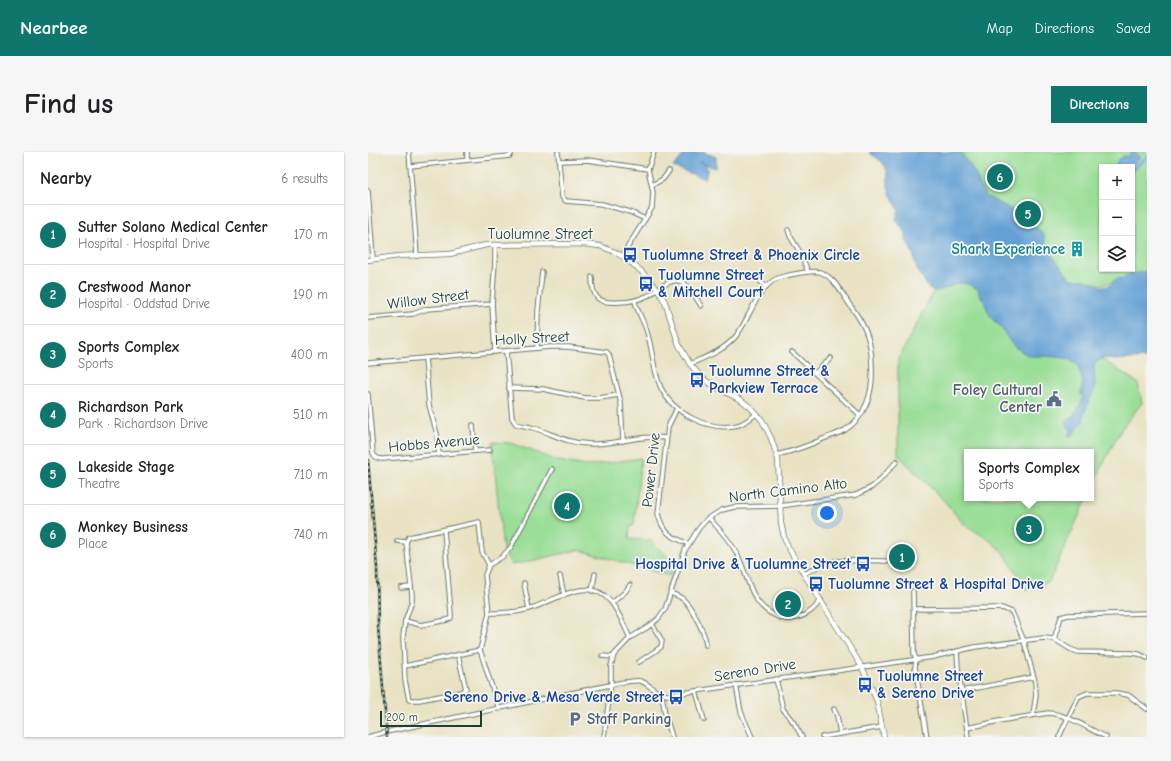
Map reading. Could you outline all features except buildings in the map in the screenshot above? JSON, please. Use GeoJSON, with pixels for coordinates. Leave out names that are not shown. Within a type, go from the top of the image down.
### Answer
{"type":"FeatureCollection","features":[{"type":"Feature","properties":{"kind":"main road","name":"Tuolumne Street"},"geometry":{"type":"LineString","coordinates":[[371,259],[394,256],[450,254],[477,246],[591,244],[606,248],[622,256],[641,271],[658,290],[665,302],[680,345],[690,364],[702,378],[741,400],[762,420],[777,455],[780,506],[784,537],[788,547],[804,574],[862,667],[877,701],[884,737]]}},
{"type":"Feature","properties":{"kind":"street"},"geometry":{"type":"LineString","coordinates":[[409,152],[416,256]]}},
{"type":"Feature","properties":{"kind":"street"},"geometry":{"type":"LineString","coordinates":[[467,152],[467,160]]}},
{"type":"Feature","properties":{"kind":"street"},"geometry":{"type":"LineString","coordinates":[[410,166],[510,156],[512,152]]}},
{"type":"Feature","properties":{"kind":"street"},"geometry":{"type":"LineString","coordinates":[[558,152],[562,197],[566,201],[602,204],[630,212],[645,219]]}},
{"type":"Feature","properties":{"kind":"street"},"geometry":{"type":"LineString","coordinates":[[622,256],[652,208],[653,192],[648,169],[654,152]]}},
{"type":"Feature","properties":{"kind":"street"},"geometry":{"type":"LineString","coordinates":[[559,160],[593,160],[648,169]]}},
{"type":"Feature","properties":{"kind":"street"},"geometry":{"type":"LineString","coordinates":[[652,185],[663,179],[669,171]]}},
{"type":"Feature","properties":{"kind":"street"},"geometry":{"type":"LineString","coordinates":[[368,191],[371,259]]}},
{"type":"Feature","properties":{"kind":"street"},"geometry":{"type":"LineString","coordinates":[[788,230],[801,254],[808,272]]}},
{"type":"Feature","properties":{"kind":"street"},"geometry":{"type":"LineString","coordinates":[[495,245],[492,304],[495,352]]}},
{"type":"Feature","properties":{"kind":"street"},"geometry":{"type":"LineString","coordinates":[[538,348],[538,311],[542,272]]}},
{"type":"Feature","properties":{"kind":"street"},"geometry":{"type":"LineString","coordinates":[[690,364],[724,347],[736,336],[759,295],[774,280],[781,277],[808,272],[819,272],[826,275],[836,284],[866,329],[871,348],[873,379],[871,393],[860,415],[845,430],[800,449],[777,455]]}},
{"type":"Feature","properties":{"kind":"street"},"geometry":{"type":"LineString","coordinates":[[592,277],[592,288],[594,292],[600,300],[609,303],[635,301],[646,297],[668,282],[678,280],[684,282],[701,306]]}},
{"type":"Feature","properties":{"kind":"street"},"geometry":{"type":"LineString","coordinates":[[757,278],[766,287]]}},
{"type":"Feature","properties":{"kind":"street"},"geometry":{"type":"LineString","coordinates":[[635,301],[647,331],[661,387],[669,400],[677,408],[701,422],[710,425],[722,426],[739,424],[756,414]]}},
{"type":"Feature","properties":{"kind":"street","name":"Willow Street"},"geometry":{"type":"LineString","coordinates":[[368,318],[413,314],[427,309],[492,304]]}},
{"type":"Feature","properties":{"kind":"street","name":"Holly Street"},"geometry":{"type":"LineString","coordinates":[[368,363],[538,348],[568,347],[607,352],[622,409],[623,441]]}},
{"type":"Feature","properties":{"kind":"street"},"geometry":{"type":"LineString","coordinates":[[506,351],[512,418],[516,424],[535,428],[566,441],[582,444],[651,437],[666,438]]}},
{"type":"Feature","properties":{"kind":"street"},"geometry":{"type":"LineString","coordinates":[[792,352],[860,415]]}},
{"type":"Feature","properties":{"kind":"street"},"geometry":{"type":"LineString","coordinates":[[425,358],[429,404],[437,434],[439,455]]}},
{"type":"Feature","properties":{"kind":"street"},"geometry":{"type":"LineString","coordinates":[[815,373],[831,358]]}},
{"type":"Feature","properties":{"kind":"street"},"geometry":{"type":"LineString","coordinates":[[509,388],[543,389],[585,398],[599,398],[619,395]]}},
{"type":"Feature","properties":{"kind":"street","name":"Hobbs Avenue"},"geometry":{"type":"LineString","coordinates":[[368,394],[374,457],[380,459],[490,450]]}},
{"type":"Feature","properties":{"kind":"street","name":"Power Drive"},"geometry":{"type":"LineString","coordinates":[[677,408],[670,422],[666,438],[658,514],[660,524],[666,531],[689,544]]}},
{"type":"Feature","properties":{"kind":"street"},"geometry":{"type":"LineString","coordinates":[[473,425],[475,451]]}},
{"type":"Feature","properties":{"kind":"street","name":"North Camino Alto"},"geometry":{"type":"LineString","coordinates":[[613,657],[623,644],[630,638],[658,619],[671,593],[679,565],[689,544],[699,528],[709,518],[722,510],[734,507],[780,506],[856,495],[879,481],[897,461]]}},
{"type":"Feature","properties":{"kind":"street"},"geometry":{"type":"LineString","coordinates":[[499,709],[480,650],[489,613],[485,575],[489,565],[502,557],[511,547],[552,469]]}},
{"type":"Feature","properties":{"kind":"street"},"geometry":{"type":"LineString","coordinates":[[709,518],[738,554],[756,600],[766,611],[780,618],[789,619],[800,617],[815,608],[821,600]]}},
{"type":"Feature","properties":{"kind":"street"},"geometry":{"type":"LineString","coordinates":[[458,655],[466,689],[461,692],[419,700],[409,700],[406,690],[402,637],[405,621],[412,601],[412,587],[406,542],[409,537],[478,522],[482,552],[489,565]]}},
{"type":"Feature","properties":{"kind":"street"},"geometry":{"type":"LineString","coordinates":[[405,621],[421,625],[451,618],[452,614],[444,530]]}},
{"type":"Feature","properties":{"kind":"street"},"geometry":{"type":"LineString","coordinates":[[397,541],[406,542]]}},
{"type":"Feature","properties":{"kind":"street"},"geometry":{"type":"LineString","coordinates":[[804,574],[821,565],[832,562],[894,562]]}},
{"type":"Feature","properties":{"kind":"street"},"geometry":{"type":"LineString","coordinates":[[592,590],[595,574]]}},
{"type":"Feature","properties":{"kind":"street"},"geometry":{"type":"LineString","coordinates":[[560,576],[564,594]]}},
{"type":"Feature","properties":{"kind":"street"},"geometry":{"type":"LineString","coordinates":[[524,583],[529,609]]}},
{"type":"Feature","properties":{"kind":"street"},"geometry":{"type":"LineString","coordinates":[[612,604],[630,585]]}},
{"type":"Feature","properties":{"kind":"street"},"geometry":{"type":"LineString","coordinates":[[401,588],[412,587]]}},
{"type":"Feature","properties":{"kind":"street"},"geometry":{"type":"LineString","coordinates":[[489,613],[507,613],[529,609],[577,590],[592,590],[605,596],[612,604],[630,638]]}},
{"type":"Feature","properties":{"kind":"street"},"geometry":{"type":"LineString","coordinates":[[914,591],[915,666],[927,737]]}},
{"type":"Feature","properties":{"kind":"street"},"geometry":{"type":"LineString","coordinates":[[671,593],[684,600],[702,628],[706,645]]}},
{"type":"Feature","properties":{"kind":"street"},"geometry":{"type":"LineString","coordinates":[[914,609],[1002,608],[1012,612],[1024,641],[1034,677],[1036,689],[1033,715]]}},
{"type":"Feature","properties":{"kind":"street"},"geometry":{"type":"LineString","coordinates":[[1147,613],[1068,615],[1061,617],[1054,639],[1078,652],[1136,653],[1147,658]]}},
{"type":"Feature","properties":{"kind":"street"},"geometry":{"type":"LineString","coordinates":[[639,662],[661,647],[662,641],[652,624]]}},
{"type":"Feature","properties":{"kind":"street","name":"Sereno Drive"},"geometry":{"type":"LineString","coordinates":[[662,695],[916,659],[997,644],[1043,638],[1054,639]]}},
{"type":"Feature","properties":{"kind":"street"},"geometry":{"type":"LineString","coordinates":[[405,666],[480,650]]}},
{"type":"Feature","properties":{"kind":"street"},"geometry":{"type":"LineString","coordinates":[[957,651],[968,737]]}},
{"type":"Feature","properties":{"kind":"street"},"geometry":{"type":"LineString","coordinates":[[602,656],[613,657],[604,737]]}},
{"type":"Feature","properties":{"kind":"street"},"geometry":{"type":"LineString","coordinates":[[961,690],[1034,677]]}},
{"type":"Feature","properties":{"kind":"street"},"geometry":{"type":"LineString","coordinates":[[776,679],[783,709],[794,723],[802,737]]}},
{"type":"Feature","properties":{"kind":"street"},"geometry":{"type":"LineString","coordinates":[[369,736],[611,684],[640,681],[646,683],[657,693],[662,695],[665,714],[672,737]]}},
{"type":"Feature","properties":{"kind":"street"},"geometry":{"type":"LineString","coordinates":[[736,685],[741,712],[752,737]]}},
{"type":"Feature","properties":{"kind":"street"},"geometry":{"type":"LineString","coordinates":[[696,691],[704,720]]}},
{"type":"Feature","properties":{"kind":"street"},"geometry":{"type":"LineString","coordinates":[[1059,737],[1078,698],[1087,693],[1116,693],[1128,695],[1147,709]]}},
{"type":"Feature","properties":{"kind":"street"},"geometry":{"type":"LineString","coordinates":[[834,709],[837,716],[840,734]]}},
{"type":"Feature","properties":{"kind":"street"},"geometry":{"type":"LineString","coordinates":[[966,728],[1033,715],[1055,713],[1106,737]]}},
{"type":"Feature","properties":{"kind":"street"},"geometry":{"type":"LineString","coordinates":[[822,737],[882,727]]}},
{"type":"Feature","properties":{"kind":"green space"},"geometry":{"type":"Polygon","coordinates":[[[957,152],[1147,152],[1147,279],[1125,278],[1105,284],[1070,282],[989,200],[957,152]]]}},
{"type":"Feature","properties":{"kind":"green space"},"geometry":{"type":"Polygon","coordinates":[[[946,267],[1097,356],[1138,383],[1142,403],[1122,428],[1094,483],[1094,449],[964,449],[964,501],[1086,501],[1049,582],[1026,590],[1024,584],[1003,552],[992,542],[963,523],[944,501],[898,455],[898,360],[946,267]]]}},
{"type":"Feature","properties":{"kind":"green space"},"geometry":{"type":"Polygon","coordinates":[[[492,442],[510,443],[558,461],[587,466],[641,458],[634,525],[630,527],[629,539],[650,540],[670,559],[677,562],[670,576],[579,550],[512,565],[503,551],[492,442]]]}},
{"type":"Feature","properties":{"kind":"water"},"geometry":{"type":"Polygon","coordinates":[[[686,152],[703,152],[716,157],[716,168],[698,162],[706,165],[706,169],[708,168],[705,179],[673,167],[686,152]]]}},
{"type":"Feature","properties":{"kind":"water"},"geometry":{"type":"Polygon","coordinates":[[[869,152],[961,152],[976,175],[981,189],[986,196],[1021,215],[1025,220],[1040,231],[1044,235],[1046,245],[1050,253],[1072,279],[1085,280],[1101,286],[1108,286],[1117,278],[1122,279],[1128,275],[1147,270],[1147,358],[1114,360],[1104,358],[1097,361],[1094,365],[1095,388],[1083,416],[1084,421],[1071,436],[1068,435],[1071,430],[1066,421],[1077,411],[1083,397],[1081,394],[1083,382],[1079,366],[1065,358],[1029,356],[1016,348],[989,314],[984,301],[979,294],[979,290],[974,287],[966,283],[960,283],[938,291],[930,290],[917,270],[913,253],[906,240],[906,233],[896,220],[899,210],[889,190],[887,170],[882,162],[869,152]]]}},
{"type":"Feature","properties":{"kind":"water"},"geometry":{"type":"Polygon","coordinates":[[[1135,152],[1140,158],[1134,164],[1116,164],[1118,160],[1125,155],[1127,157],[1135,152]]]}},
{"type":"Feature","properties":{"kind":"waterway"},"geometry":{"type":"LineString","coordinates":[[997,152],[1003,152]]}},
{"type":"Feature","properties":{"kind":"waterway"},"geometry":{"type":"LineString","coordinates":[[1135,167],[1147,157]]}},
{"type":"Feature","properties":{"kind":"railway"},"geometry":{"type":"LineString","coordinates":[[368,460],[377,568],[378,626],[387,737]]}},
{"type":"Feature","properties":{"kind":"place","name":"Monkey Business"},"geometry":{"type":"Point","coordinates":[1000,177]}},
{"type":"Feature","properties":{"kind":"place","name":"Lakeside Stage"},"geometry":{"type":"Point","coordinates":[1028,214]}},
{"type":"Feature","properties":{"kind":"place","name":"Shark Experience"},"geometry":{"type":"Point","coordinates":[1077,249]}},
{"type":"Feature","properties":{"kind":"place","name":"Tuolumne Street & Phoenix Circle"},"geometry":{"type":"Point","coordinates":[630,255]}},
{"type":"Feature","properties":{"kind":"place","name":"Tuolumne Street & Mitchell Court"},"geometry":{"type":"Point","coordinates":[646,284]}},
{"type":"Feature","properties":{"kind":"place","name":"Tuolumne Street & Parkview Terrace"},"geometry":{"type":"Point","coordinates":[697,380]}},
{"type":"Feature","properties":{"kind":"place","name":"Foley Cultural Center"},"geometry":{"type":"Point","coordinates":[1054,399]}},
{"type":"Feature","properties":{"kind":"place","name":"Richardson Park"},"geometry":{"type":"Point","coordinates":[567,506]}},
{"type":"Feature","properties":{"kind":"place","name":"Sports Complex"},"geometry":{"type":"Point","coordinates":[1029,529]}},
{"type":"Feature","properties":{"kind":"place","name":"Sutter Solano Medical Center"},"geometry":{"type":"Point","coordinates":[902,557]}},
{"type":"Feature","properties":{"kind":"place","name":"Hospital Drive & Tuolumne Street"},"geometry":{"type":"Point","coordinates":[863,564]}},
{"type":"Feature","properties":{"kind":"place","name":"Tuolumne Street & Hospital Drive"},"geometry":{"type":"Point","coordinates":[816,584]}},
{"type":"Feature","properties":{"kind":"place","name":"Crestwood Manor"},"geometry":{"type":"Point","coordinates":[788,604]}},
{"type":"Feature","properties":{"kind":"place","name":"Tuolumne Street & Sereno Drive"},"geometry":{"type":"Point","coordinates":[865,685]}},
{"type":"Feature","properties":{"kind":"place","name":"Sereno Drive & Mesa Verde Street"},"geometry":{"type":"Point","coordinates":[676,697]}},
{"type":"Feature","properties":{"kind":"place","name":"Staff Parking"},"geometry":{"type":"Point","coordinates":[575,719]}}]}
